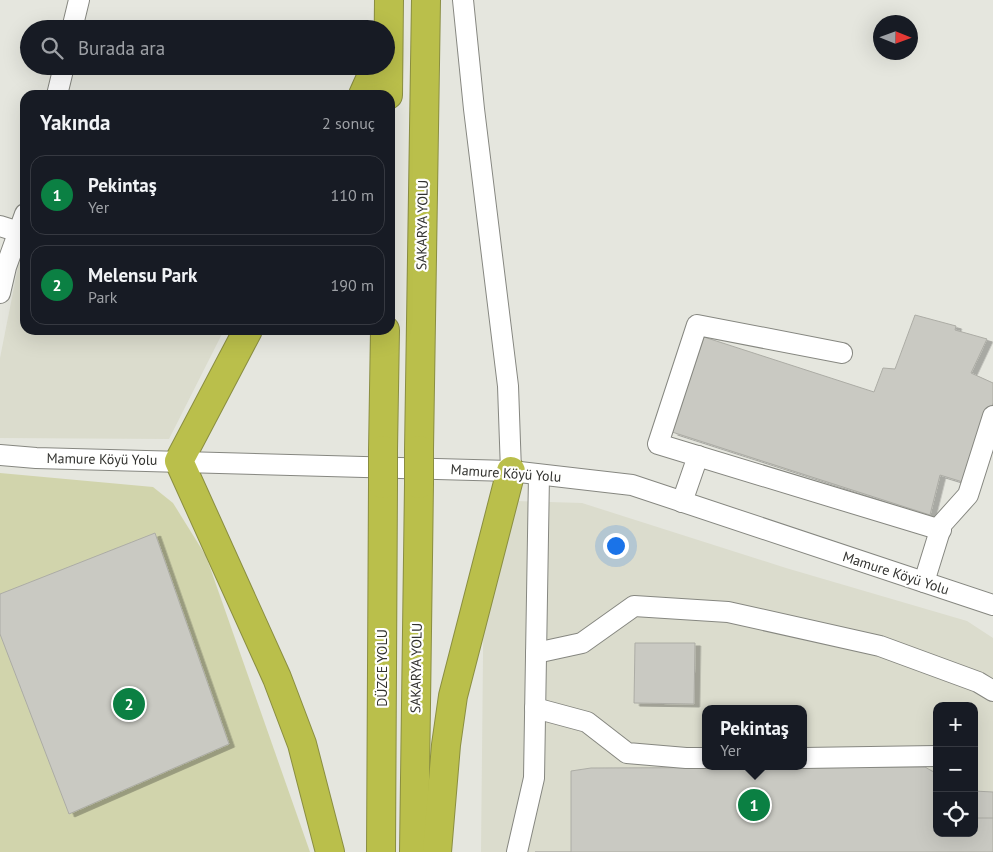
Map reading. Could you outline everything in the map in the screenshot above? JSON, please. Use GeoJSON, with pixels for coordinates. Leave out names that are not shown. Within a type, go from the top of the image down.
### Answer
{"type":"FeatureCollection","features":[{"type":"Feature","properties":{"kind":"highway"},"geometry":{"type":"LineString","coordinates":[[388,20],[389,0]]}},
{"type":"Feature","properties":{"kind":"highway","name":"SAKARYA YOLU"},"geometry":{"type":"LineString","coordinates":[[414,852],[426,0]]}},
{"type":"Feature","properties":{"kind":"highway"},"geometry":{"type":"LineString","coordinates":[[365,90],[372,75]]}},
{"type":"Feature","properties":{"kind":"highway"},"geometry":{"type":"LineString","coordinates":[[388,75],[388,90]]}},
{"type":"Feature","properties":{"kind":"highway"},"geometry":{"type":"LineString","coordinates":[[245,335],[179,461],[277,678],[302,744],[330,852]]}},
{"type":"Feature","properties":{"kind":"highway","name":"DÜZCE YOLU"},"geometry":{"type":"LineString","coordinates":[[381,852],[382,484],[385,335]]}},
{"type":"Feature","properties":{"kind":"highway"},"geometry":{"type":"LineString","coordinates":[[437,852],[446,745],[453,696],[512,471]]}},
{"type":"Feature","properties":{"kind":"street"},"geometry":{"type":"LineString","coordinates":[[74,20],[79,0]]}},
{"type":"Feature","properties":{"kind":"street"},"geometry":{"type":"LineString","coordinates":[[463,0],[474,109],[508,386],[512,471]]}},
{"type":"Feature","properties":{"kind":"street"},"geometry":{"type":"LineString","coordinates":[[58,90],[62,75]]}},
{"type":"Feature","properties":{"kind":"street"},"geometry":{"type":"LineString","coordinates":[[0,293],[15,224]]}},
{"type":"Feature","properties":{"kind":"street"},"geometry":{"type":"LineString","coordinates":[[842,353],[697,325],[658,444],[941,530]]}},
{"type":"Feature","properties":{"kind":"street"},"geometry":{"type":"LineString","coordinates":[[924,582],[942,524],[968,495],[993,416]]}},
{"type":"Feature","properties":{"kind":"street","name":"Mamure Köyü Yolu"},"geometry":{"type":"LineString","coordinates":[[0,455],[36,458],[512,471],[632,485],[993,605]]}},
{"type":"Feature","properties":{"kind":"street"},"geometry":{"type":"LineString","coordinates":[[682,502],[698,456]]}},
{"type":"Feature","properties":{"kind":"street"},"geometry":{"type":"LineString","coordinates":[[517,852],[534,778],[539,475]]}},
{"type":"Feature","properties":{"kind":"street"},"geometry":{"type":"LineString","coordinates":[[536,653],[582,643],[634,606],[728,612],[880,646],[978,682],[993,691]]}},
{"type":"Feature","properties":{"kind":"street"},"geometry":{"type":"LineString","coordinates":[[535,708],[586,722],[627,753],[702,758]]}},
{"type":"Feature","properties":{"kind":"street"},"geometry":{"type":"LineString","coordinates":[[807,758],[933,756]]}},
{"type":"Feature","properties":{"kind":"shaded area"},"geometry":{"type":"Polygon","coordinates":[[[20,261],[20,335],[221,335],[169,439],[0,438],[0,358],[20,261]]]}},
{"type":"Feature","properties":{"kind":"shaded area"},"geometry":{"type":"Polygon","coordinates":[[[516,501],[582,503],[786,568],[967,621],[993,638],[993,852],[481,852],[484,558],[516,501]]]}},
{"type":"Feature","properties":{"kind":"green space"},"geometry":{"type":"Polygon","coordinates":[[[0,473],[153,487],[173,503],[206,556],[310,852],[0,852],[0,473]]]}},
{"type":"Feature","properties":{"kind":"building"},"geometry":{"type":"Polygon","coordinates":[[[915,315],[956,326],[955,330],[987,339],[971,373],[993,383],[993,403],[966,483],[940,475],[930,515],[672,432],[704,337],[874,392],[883,368],[895,369],[915,315]]]}},
{"type":"Feature","properties":{"kind":"building"},"geometry":{"type":"Polygon","coordinates":[[[155,533],[229,744],[69,814],[0,634],[0,594],[155,533]]]}},
{"type":"Feature","properties":{"kind":"building"},"geometry":{"type":"Polygon","coordinates":[[[635,643],[695,643],[694,704],[634,703],[635,643]]]}},
{"type":"Feature","properties":{"kind":"building"},"geometry":{"type":"Polygon","coordinates":[[[807,767],[925,767],[933,772],[933,837],[978,837],[978,802],[993,811],[993,852],[571,852],[571,771],[591,768],[807,770],[807,767]]]}},
{"type":"Feature","properties":{"kind":"building"},"geometry":{"type":"Polygon","coordinates":[[[978,791],[993,792],[993,818],[978,818],[978,791]]]}},
{"type":"Feature","properties":{"kind":"place","name":"Melensu Park"},"geometry":{"type":"Point","coordinates":[129,704]}},
{"type":"Feature","properties":{"kind":"place","name":"Pekintaş"},"geometry":{"type":"Point","coordinates":[754,805]}}]}
